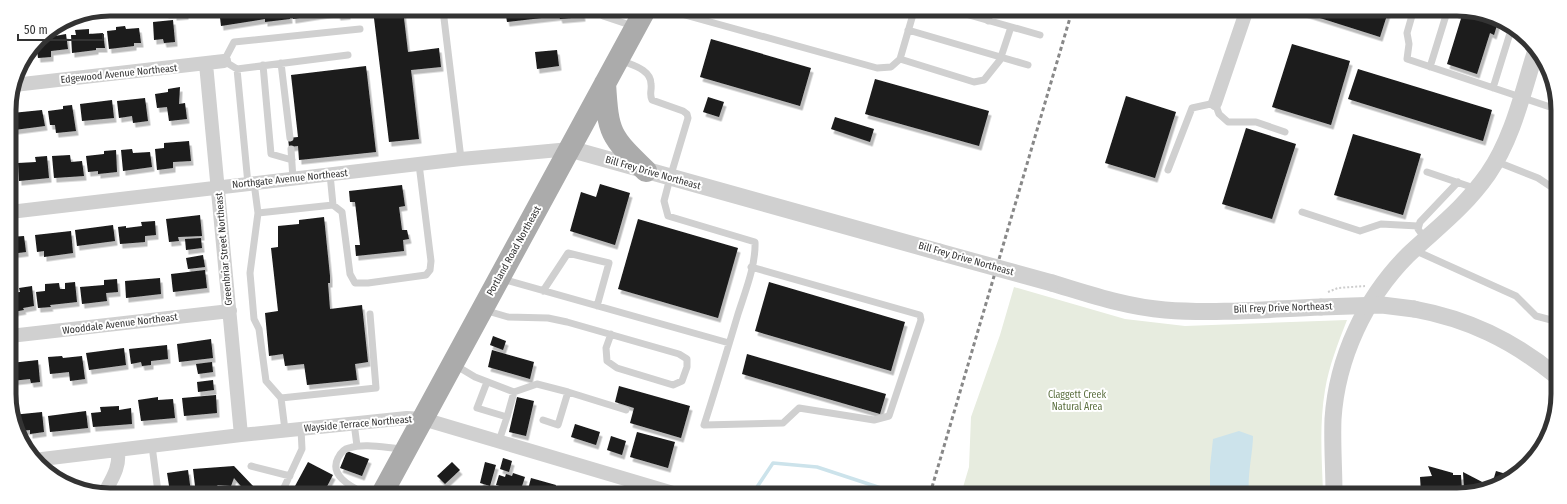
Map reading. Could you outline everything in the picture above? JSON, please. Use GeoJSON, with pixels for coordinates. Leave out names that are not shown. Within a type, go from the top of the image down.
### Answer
{"type":"FeatureCollection","features":[{"type":"Feature","properties":{"kind":"main road","name":"Portland Road Northeast"},"geometry":{"type":"LineString","coordinates":[[385,488],[640,19]]}},
{"type":"Feature","properties":{"kind":"main road"},"geometry":{"type":"LineString","coordinates":[[606,83],[607,117],[615,138],[646,171]]}},
{"type":"Feature","properties":{"kind":"street"},"geometry":{"type":"LineString","coordinates":[[1215,103],[1245,16]]}},
{"type":"Feature","properties":{"kind":"street"},"geometry":{"type":"LineString","coordinates":[[1334,488],[1333,419],[1340,374],[1357,328],[1382,286],[1422,238],[1461,209],[1496,161],[1516,116],[1534,57]]}},
{"type":"Feature","properties":{"kind":"street","name":"Edgewood Avenue Northeast"},"geometry":{"type":"LineString","coordinates":[[20,84],[224,61]]}},
{"type":"Feature","properties":{"kind":"street","name":"Greenbriar Street Northeast"},"geometry":{"type":"LineString","coordinates":[[206,64],[241,435]]}},
{"type":"Feature","properties":{"kind":"street","name":"Northgate Avenue Northeast"},"geometry":{"type":"LineString","coordinates":[[16,211],[461,159],[570,149]]}},
{"type":"Feature","properties":{"kind":"street","name":"Bill Frey Drive Northeast"},"geometry":{"type":"LineString","coordinates":[[570,149],[1116,302],[1164,310],[1209,311],[1382,305],[1414,309],[1459,320],[1489,332],[1519,348],[1551,372]]}},
{"type":"Feature","properties":{"kind":"street","name":"Wooddale Avenue Northeast"},"geometry":{"type":"LineString","coordinates":[[16,335],[230,311]]}},
{"type":"Feature","properties":{"kind":"street","name":"Wayside Terrace Northeast"},"geometry":{"type":"LineString","coordinates":[[43,459],[285,430],[407,418],[423,419],[656,488]]}},
{"type":"Feature","properties":{"kind":"street"},"geometry":{"type":"LineString","coordinates":[[107,488],[117,471],[119,462],[118,450]]}},
{"type":"Feature","properties":{"kind":"lane"},"geometry":{"type":"LineString","coordinates":[[444,16],[461,159]]}},
{"type":"Feature","properties":{"kind":"lane"},"geometry":{"type":"LineString","coordinates":[[603,16],[640,19]]}},
{"type":"Feature","properties":{"kind":"lane"},"geometry":{"type":"LineString","coordinates":[[689,16],[877,68],[891,67],[900,59],[912,16]]}},
{"type":"Feature","properties":{"kind":"lane"},"geometry":{"type":"LineString","coordinates":[[972,16],[1040,35]]}},
{"type":"Feature","properties":{"kind":"lane"},"geometry":{"type":"LineString","coordinates":[[988,21],[990,16]]}},
{"type":"Feature","properties":{"kind":"lane"},"geometry":{"type":"LineString","coordinates":[[1413,16],[1407,33],[1409,44],[1407,59],[1551,107]]}},
{"type":"Feature","properties":{"kind":"lane"},"geometry":{"type":"LineString","coordinates":[[1430,67],[1445,16]]}},
{"type":"Feature","properties":{"kind":"lane"},"geometry":{"type":"LineString","coordinates":[[900,59],[974,82],[984,80],[994,71],[1011,27]]}},
{"type":"Feature","properties":{"kind":"lane"},"geometry":{"type":"LineString","coordinates":[[348,55],[237,69],[224,61],[234,42],[360,29]]}},
{"type":"Feature","properties":{"kind":"lane"},"geometry":{"type":"LineString","coordinates":[[908,30],[1028,65]]}},
{"type":"Feature","properties":{"kind":"lane"},"geometry":{"type":"LineString","coordinates":[[1493,88],[1510,33]]}},
{"type":"Feature","properties":{"kind":"lane"},"geometry":{"type":"LineString","coordinates":[[619,59],[644,71],[648,75],[651,80],[650,95],[652,100],[687,114],[687,125],[664,201],[668,216],[755,242],[755,251],[751,267],[704,426],[783,423],[799,408],[874,420],[889,416],[922,320],[920,315],[751,267]]}},
{"type":"Feature","properties":{"kind":"lane"},"geometry":{"type":"LineString","coordinates":[[281,63],[290,138]]}},
{"type":"Feature","properties":{"kind":"lane"},"geometry":{"type":"LineString","coordinates":[[263,66],[271,154],[292,160]]}},
{"type":"Feature","properties":{"kind":"lane"},"geometry":{"type":"LineString","coordinates":[[237,69],[251,183],[258,213],[250,273],[254,318],[259,329],[266,381],[281,398],[285,430]]}},
{"type":"Feature","properties":{"kind":"lane"},"geometry":{"type":"LineString","coordinates":[[1168,170],[1192,108],[1215,103],[1219,114],[1228,122],[1256,122],[1285,132]]}},
{"type":"Feature","properties":{"kind":"lane"},"geometry":{"type":"LineString","coordinates":[[291,149],[293,178]]}},
{"type":"Feature","properties":{"kind":"lane"},"geometry":{"type":"LineString","coordinates":[[1496,161],[1538,178],[1551,187]]}},
{"type":"Feature","properties":{"kind":"lane"},"geometry":{"type":"LineString","coordinates":[[258,213],[333,205],[342,212],[350,274],[355,283],[368,283],[426,275],[430,270],[431,261],[418,164]]}},
{"type":"Feature","properties":{"kind":"lane"},"geometry":{"type":"LineString","coordinates":[[1427,172],[1477,189]]}},
{"type":"Feature","properties":{"kind":"lane"},"geometry":{"type":"LineString","coordinates":[[330,174],[333,205]]}},
{"type":"Feature","properties":{"kind":"lane"},"geometry":{"type":"LineString","coordinates":[[1422,238],[1439,200],[1458,182]]}},
{"type":"Feature","properties":{"kind":"lane"},"geometry":{"type":"LineString","coordinates":[[1302,212],[1360,231],[1381,224],[1422,238],[1516,296],[1536,316],[1551,320]]}},
{"type":"Feature","properties":{"kind":"lane"},"geometry":{"type":"LineString","coordinates":[[543,291],[568,253],[609,263],[597,306]]}},
{"type":"Feature","properties":{"kind":"lane"},"geometry":{"type":"LineString","coordinates":[[499,278],[729,343]]}},
{"type":"Feature","properties":{"kind":"lane"},"geometry":{"type":"LineString","coordinates":[[482,310],[508,317],[554,319],[610,334],[679,354],[687,358],[687,367],[682,381],[673,385],[617,368],[607,361],[606,348],[610,334]]}},
{"type":"Feature","properties":{"kind":"lane"},"geometry":{"type":"LineString","coordinates":[[281,398],[376,388],[370,314]]}},
{"type":"Feature","properties":{"kind":"lane"},"geometry":{"type":"LineString","coordinates":[[453,364],[487,382],[514,392],[537,384],[626,410]]}},
{"type":"Feature","properties":{"kind":"lane"},"geometry":{"type":"LineString","coordinates":[[487,382],[476,408],[507,417]]}},
{"type":"Feature","properties":{"kind":"lane"},"geometry":{"type":"LineString","coordinates":[[499,441],[514,392]]}},
{"type":"Feature","properties":{"kind":"lane"},"geometry":{"type":"LineString","coordinates":[[542,420],[558,425],[568,392]]}},
{"type":"Feature","properties":{"kind":"lane"},"geometry":{"type":"LineString","coordinates":[[354,423],[357,446]]}},
{"type":"Feature","properties":{"kind":"lane"},"geometry":{"type":"LineString","coordinates":[[284,488],[302,449],[301,429]]}},
{"type":"Feature","properties":{"kind":"lane"},"geometry":{"type":"LineString","coordinates":[[152,446],[157,488]]}},
{"type":"Feature","properties":{"kind":"lane"},"geometry":{"type":"LineString","coordinates":[[354,488],[340,478],[336,465],[338,457],[346,449],[357,446],[373,446],[407,450]]}},
{"type":"Feature","properties":{"kind":"lane"},"geometry":{"type":"LineString","coordinates":[[252,466],[290,476]]}},
{"type":"Feature","properties":{"kind":"path"},"geometry":{"type":"LineString","coordinates":[[1330,292],[1338,288],[1382,286]]}},
{"type":"Feature","properties":{"kind":"green space","name":"Claggett Creek Natural Area"},"geometry":{"type":"Polygon","coordinates":[[[1014,287],[1125,319],[1185,326],[1347,320],[1331,363],[1323,403],[1321,442],[1323,488],[963,488],[969,467],[971,417],[1000,335],[1014,287]]]}},
{"type":"Feature","properties":{"kind":"water"},"geometry":{"type":"Polygon","coordinates":[[[1239,431],[1253,436],[1249,488],[1210,488],[1210,467],[1213,439],[1239,431]]]}},
{"type":"Feature","properties":{"kind":"building"},"geometry":{"type":"Polygon","coordinates":[[[220,16],[290,16],[290,19],[265,22],[265,19],[221,26],[220,16]]]}},
{"type":"Feature","properties":{"kind":"building"},"geometry":{"type":"Polygon","coordinates":[[[293,16],[312,16],[293,19],[293,16]]]}},
{"type":"Feature","properties":{"kind":"building"},"geometry":{"type":"Polygon","coordinates":[[[374,16],[404,16],[408,52],[439,48],[441,67],[411,70],[419,139],[389,142],[374,16]]]}},
{"type":"Feature","properties":{"kind":"building"},"geometry":{"type":"Polygon","coordinates":[[[506,16],[559,16],[507,22],[506,16]]]}},
{"type":"Feature","properties":{"kind":"building"},"geometry":{"type":"Polygon","coordinates":[[[559,16],[583,17],[560,19],[559,16]]]}},
{"type":"Feature","properties":{"kind":"building"},"geometry":{"type":"Polygon","coordinates":[[[1314,16],[1387,16],[1380,37],[1314,16]]]}},
{"type":"Feature","properties":{"kind":"building"},"geometry":{"type":"Polygon","coordinates":[[[1462,16],[1481,19],[1497,25],[1494,35],[1490,33],[1477,74],[1447,64],[1462,16]]]}},
{"type":"Feature","properties":{"kind":"building"},"geometry":{"type":"Polygon","coordinates":[[[173,20],[175,42],[164,43],[163,39],[154,40],[153,22],[173,20]]]}},
{"type":"Feature","properties":{"kind":"building"},"geometry":{"type":"Polygon","coordinates":[[[125,26],[126,29],[139,28],[141,43],[134,43],[134,46],[109,49],[107,31],[116,30],[116,27],[125,26]]]}},
{"type":"Feature","properties":{"kind":"building"},"geometry":{"type":"Polygon","coordinates":[[[89,29],[89,34],[103,33],[105,48],[96,48],[96,50],[72,53],[71,35],[76,35],[75,30],[89,29]]]}},
{"type":"Feature","properties":{"kind":"building"},"geometry":{"type":"Polygon","coordinates":[[[66,34],[68,49],[51,51],[51,57],[38,58],[37,52],[52,37],[66,34]]]}},
{"type":"Feature","properties":{"kind":"building"},"geometry":{"type":"Polygon","coordinates":[[[711,39],[811,68],[800,106],[700,77],[711,39]]]}},
{"type":"Feature","properties":{"kind":"building"},"geometry":{"type":"Polygon","coordinates":[[[1292,44],[1350,61],[1331,125],[1272,107],[1292,44]]]}},
{"type":"Feature","properties":{"kind":"building"},"geometry":{"type":"Polygon","coordinates":[[[557,50],[559,66],[537,69],[535,52],[557,50]]]}},
{"type":"Feature","properties":{"kind":"building"},"geometry":{"type":"Polygon","coordinates":[[[366,66],[376,152],[299,160],[298,146],[289,147],[288,138],[298,137],[291,75],[366,66]]]}},
{"type":"Feature","properties":{"kind":"building"},"geometry":{"type":"Polygon","coordinates":[[[1358,69],[1492,110],[1483,141],[1348,99],[1358,69]]]}},
{"type":"Feature","properties":{"kind":"building"},"geometry":{"type":"Polygon","coordinates":[[[875,79],[989,111],[979,146],[865,114],[875,79]]]}},
{"type":"Feature","properties":{"kind":"building"},"geometry":{"type":"Polygon","coordinates":[[[180,87],[179,104],[185,103],[187,119],[169,121],[167,107],[157,108],[155,94],[168,92],[168,89],[180,87]]]}},
{"type":"Feature","properties":{"kind":"building"},"geometry":{"type":"Polygon","coordinates":[[[1126,96],[1176,112],[1155,178],[1105,163],[1126,96]]]}},
{"type":"Feature","properties":{"kind":"building"},"geometry":{"type":"Polygon","coordinates":[[[708,97],[724,102],[719,117],[703,112],[708,97]]]}},
{"type":"Feature","properties":{"kind":"building"},"geometry":{"type":"Polygon","coordinates":[[[145,98],[148,121],[133,123],[132,116],[119,118],[117,101],[145,98]]]}},
{"type":"Feature","properties":{"kind":"building"},"geometry":{"type":"Polygon","coordinates":[[[112,100],[114,118],[82,121],[80,104],[112,100]]]}},
{"type":"Feature","properties":{"kind":"building"},"geometry":{"type":"Polygon","coordinates":[[[72,105],[76,131],[56,133],[55,125],[50,125],[48,111],[63,109],[63,106],[72,105]]]}},
{"type":"Feature","properties":{"kind":"building"},"geometry":{"type":"Polygon","coordinates":[[[42,110],[45,126],[16,130],[16,113],[42,110]]]}},
{"type":"Feature","properties":{"kind":"building"},"geometry":{"type":"Polygon","coordinates":[[[835,117],[874,129],[870,142],[831,129],[835,117]]]}},
{"type":"Feature","properties":{"kind":"building"},"geometry":{"type":"Polygon","coordinates":[[[1246,128],[1296,144],[1272,219],[1222,204],[1246,128]]]}},
{"type":"Feature","properties":{"kind":"building"},"geometry":{"type":"Polygon","coordinates":[[[1353,134],[1421,154],[1403,215],[1334,195],[1353,134]]]}},
{"type":"Feature","properties":{"kind":"building"},"geometry":{"type":"Polygon","coordinates":[[[189,141],[191,161],[173,162],[173,168],[157,170],[155,149],[164,148],[164,143],[189,141]]]}},
{"type":"Feature","properties":{"kind":"building"},"geometry":{"type":"Polygon","coordinates":[[[132,149],[133,153],[150,152],[152,167],[123,171],[121,150],[132,149]]]}},
{"type":"Feature","properties":{"kind":"building"},"geometry":{"type":"Polygon","coordinates":[[[116,150],[117,172],[98,174],[98,171],[88,172],[86,156],[104,154],[104,151],[116,150]]]}},
{"type":"Feature","properties":{"kind":"building"},"geometry":{"type":"Polygon","coordinates":[[[70,155],[71,162],[82,161],[84,176],[54,178],[52,156],[70,155]]]}},
{"type":"Feature","properties":{"kind":"building"},"geometry":{"type":"Polygon","coordinates":[[[47,156],[49,178],[19,181],[18,163],[36,162],[35,157],[47,156]]]}},
{"type":"Feature","properties":{"kind":"building"},"geometry":{"type":"Polygon","coordinates":[[[600,184],[630,193],[615,245],[570,231],[581,192],[596,197],[600,184]]]}},
{"type":"Feature","properties":{"kind":"building"},"geometry":{"type":"Polygon","coordinates":[[[402,185],[405,206],[399,207],[402,230],[407,230],[409,239],[403,240],[404,251],[356,256],[355,245],[360,245],[355,202],[350,202],[349,191],[402,185]]]}},
{"type":"Feature","properties":{"kind":"building"},"geometry":{"type":"Polygon","coordinates":[[[200,215],[202,236],[178,237],[179,241],[169,242],[166,219],[200,215]]]}},
{"type":"Feature","properties":{"kind":"building"},"geometry":{"type":"Polygon","coordinates":[[[324,217],[330,276],[330,283],[328,283],[330,309],[362,305],[368,362],[355,364],[357,380],[307,385],[304,364],[285,366],[283,354],[269,356],[265,313],[278,311],[271,248],[278,247],[278,226],[299,224],[299,220],[324,217]]]}},
{"type":"Feature","properties":{"kind":"building"},"geometry":{"type":"Polygon","coordinates":[[[638,219],[738,248],[718,318],[618,289],[638,219]]]}},
{"type":"Feature","properties":{"kind":"building"},"geometry":{"type":"Polygon","coordinates":[[[155,221],[156,235],[145,236],[145,242],[120,244],[118,227],[126,226],[126,228],[142,226],[141,222],[155,221]]]}},
{"type":"Feature","properties":{"kind":"building"},"geometry":{"type":"Polygon","coordinates":[[[113,225],[115,241],[77,246],[75,230],[113,225]]]}},
{"type":"Feature","properties":{"kind":"building"},"geometry":{"type":"Polygon","coordinates":[[[71,231],[73,253],[44,257],[44,251],[37,252],[35,235],[71,231]]]}},
{"type":"Feature","properties":{"kind":"building"},"geometry":{"type":"Polygon","coordinates":[[[24,236],[26,252],[16,253],[16,237],[24,236]]]}},
{"type":"Feature","properties":{"kind":"building"},"geometry":{"type":"Polygon","coordinates":[[[201,238],[202,248],[186,250],[185,239],[201,238]]]}},
{"type":"Feature","properties":{"kind":"building"},"geometry":{"type":"Polygon","coordinates":[[[203,255],[205,267],[188,269],[186,258],[203,255]]]}},
{"type":"Feature","properties":{"kind":"building"},"geometry":{"type":"Polygon","coordinates":[[[205,270],[207,288],[173,292],[171,274],[205,270]]]}},
{"type":"Feature","properties":{"kind":"building"},"geometry":{"type":"Polygon","coordinates":[[[160,278],[161,294],[126,298],[125,281],[160,278]]]}},
{"type":"Feature","properties":{"kind":"building"},"geometry":{"type":"Polygon","coordinates":[[[117,279],[118,292],[106,293],[107,301],[82,304],[80,287],[104,285],[104,280],[117,279]]]}},
{"type":"Feature","properties":{"kind":"building"},"geometry":{"type":"Polygon","coordinates":[[[75,282],[77,302],[38,308],[36,292],[45,291],[45,284],[59,283],[60,289],[65,289],[65,283],[75,282]]]}},
{"type":"Feature","properties":{"kind":"building"},"geometry":{"type":"Polygon","coordinates":[[[769,282],[905,322],[891,371],[755,331],[769,282]]]}},
{"type":"Feature","properties":{"kind":"building"},"geometry":{"type":"Polygon","coordinates":[[[32,286],[34,306],[23,308],[24,310],[16,311],[16,292],[20,292],[19,288],[32,286]]]}},
{"type":"Feature","properties":{"kind":"building"},"geometry":{"type":"Polygon","coordinates":[[[493,336],[506,341],[503,350],[490,345],[493,336]]]}},
{"type":"Feature","properties":{"kind":"building"},"geometry":{"type":"Polygon","coordinates":[[[211,339],[213,358],[179,362],[177,344],[211,339]]]}},
{"type":"Feature","properties":{"kind":"building"},"geometry":{"type":"Polygon","coordinates":[[[167,345],[168,359],[151,361],[151,365],[142,366],[141,362],[131,364],[129,349],[167,345]]]}},
{"type":"Feature","properties":{"kind":"building"},"geometry":{"type":"Polygon","coordinates":[[[124,348],[126,365],[89,370],[86,353],[124,348]]]}},
{"type":"Feature","properties":{"kind":"building"},"geometry":{"type":"Polygon","coordinates":[[[492,350],[534,362],[530,379],[488,367],[492,350]]]}},
{"type":"Feature","properties":{"kind":"building"},"geometry":{"type":"Polygon","coordinates":[[[747,354],[886,394],[880,414],[742,374],[747,354]]]}},
{"type":"Feature","properties":{"kind":"building"},"geometry":{"type":"Polygon","coordinates":[[[62,356],[63,358],[82,356],[85,379],[70,381],[69,372],[50,374],[48,357],[62,356]]]}},
{"type":"Feature","properties":{"kind":"building"},"geometry":{"type":"Polygon","coordinates":[[[38,360],[40,382],[31,383],[30,379],[16,380],[16,362],[38,360]]]}},
{"type":"Feature","properties":{"kind":"building"},"geometry":{"type":"Polygon","coordinates":[[[212,362],[213,372],[198,374],[196,364],[212,362]]]}},
{"type":"Feature","properties":{"kind":"building"},"geometry":{"type":"Polygon","coordinates":[[[213,380],[214,390],[198,392],[197,382],[213,380]]]}},
{"type":"Feature","properties":{"kind":"building"},"geometry":{"type":"Polygon","coordinates":[[[619,386],[690,406],[681,438],[630,423],[634,408],[615,402],[619,386]]]}},
{"type":"Feature","properties":{"kind":"building"},"geometry":{"type":"Polygon","coordinates":[[[216,395],[217,413],[184,416],[182,398],[216,395]]]}},
{"type":"Feature","properties":{"kind":"building"},"geometry":{"type":"Polygon","coordinates":[[[158,397],[158,400],[173,399],[175,418],[141,421],[138,400],[158,397]]]}},
{"type":"Feature","properties":{"kind":"building"},"geometry":{"type":"Polygon","coordinates":[[[517,397],[534,401],[526,436],[509,432],[517,397]]]}},
{"type":"Feature","properties":{"kind":"building"},"geometry":{"type":"Polygon","coordinates":[[[119,406],[119,410],[131,408],[132,424],[93,427],[91,413],[101,412],[100,407],[119,406]]]}},
{"type":"Feature","properties":{"kind":"building"},"geometry":{"type":"Polygon","coordinates":[[[86,411],[88,428],[50,432],[48,416],[86,411]]]}},
{"type":"Feature","properties":{"kind":"building"},"geometry":{"type":"Polygon","coordinates":[[[42,412],[44,432],[30,434],[30,430],[24,431],[19,414],[42,412]]]}},
{"type":"Feature","properties":{"kind":"building"},"geometry":{"type":"Polygon","coordinates":[[[575,424],[600,432],[596,445],[571,437],[575,424]]]}},
{"type":"Feature","properties":{"kind":"building"},"geometry":{"type":"Polygon","coordinates":[[[637,432],[675,442],[668,468],[630,457],[637,432]]]}},
{"type":"Feature","properties":{"kind":"building"},"geometry":{"type":"Polygon","coordinates":[[[611,436],[626,441],[622,455],[607,450],[611,436]]]}},
{"type":"Feature","properties":{"kind":"building"},"geometry":{"type":"Polygon","coordinates":[[[347,451],[369,459],[362,476],[340,468],[347,451]]]}},
{"type":"Feature","properties":{"kind":"building"},"geometry":{"type":"Polygon","coordinates":[[[503,458],[512,461],[509,472],[500,469],[503,458]]]}},
{"type":"Feature","properties":{"kind":"building"},"geometry":{"type":"Polygon","coordinates":[[[308,462],[333,475],[326,488],[299,488],[295,486],[308,462]]]}},
{"type":"Feature","properties":{"kind":"building"},"geometry":{"type":"Polygon","coordinates":[[[452,462],[460,470],[445,484],[437,476],[452,462]]]}},
{"type":"Feature","properties":{"kind":"building"},"geometry":{"type":"Polygon","coordinates":[[[485,462],[496,465],[490,486],[480,483],[485,462]]]}},
{"type":"Feature","properties":{"kind":"building"},"geometry":{"type":"Polygon","coordinates":[[[234,466],[257,488],[243,488],[234,478],[231,486],[218,485],[214,488],[200,488],[195,486],[193,469],[234,466]]]}},
{"type":"Feature","properties":{"kind":"building"},"geometry":{"type":"Polygon","coordinates":[[[1428,466],[1453,473],[1453,475],[1461,475],[1462,488],[1421,488],[1420,477],[1432,476],[1428,466]]]}},
{"type":"Feature","properties":{"kind":"building"},"geometry":{"type":"Polygon","coordinates":[[[188,470],[190,488],[169,488],[167,473],[188,470]]]}},
{"type":"Feature","properties":{"kind":"building"},"geometry":{"type":"Polygon","coordinates":[[[1496,471],[1506,474],[1504,475],[1493,481],[1496,471]]]}},
{"type":"Feature","properties":{"kind":"building"},"geometry":{"type":"Polygon","coordinates":[[[1463,472],[1485,483],[1464,488],[1463,472]]]}},
{"type":"Feature","properties":{"kind":"building"},"geometry":{"type":"Polygon","coordinates":[[[513,473],[525,477],[521,488],[506,488],[496,485],[499,475],[505,477],[506,474],[512,476],[513,473]]]}},
{"type":"Feature","properties":{"kind":"building"},"geometry":{"type":"Polygon","coordinates":[[[531,478],[556,485],[555,488],[528,488],[531,478]]]}},
{"type":"Feature","properties":{"kind":"waterway"},"geometry":{"type":"LineString","coordinates":[[756,488],[773,463],[817,467],[881,488]]}},
{"type":"Feature","properties":{"kind":"railway"},"geometry":{"type":"LineString","coordinates":[[932,488],[1071,16]]}}]}
